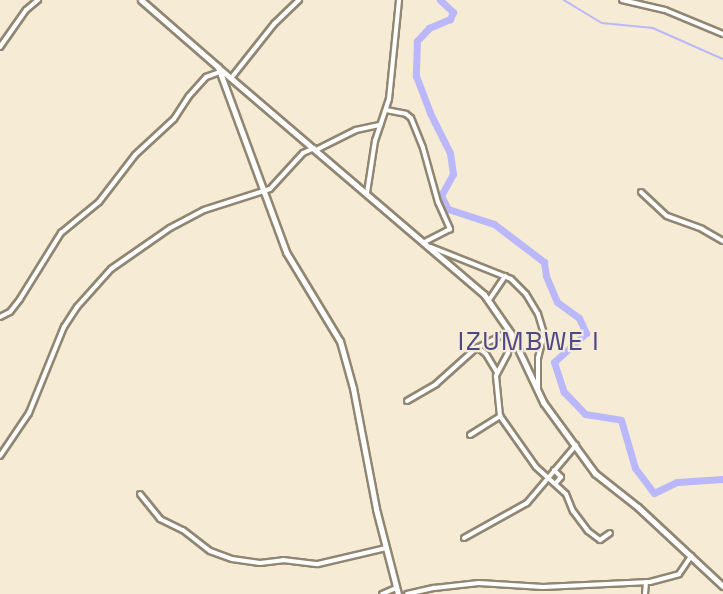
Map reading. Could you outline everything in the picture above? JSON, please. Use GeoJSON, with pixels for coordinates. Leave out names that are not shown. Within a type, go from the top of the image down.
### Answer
{"type":"FeatureCollection","features":[{"type":"Feature","properties":{"kind":"main road"},"geometry":{"type":"LineString","coordinates":[[141,0],[219,70],[291,263],[343,349],[397,591]]}},
{"type":"Feature","properties":{"kind":"street"},"geometry":{"type":"LineString","coordinates":[[0,47],[26,10],[38,0]]}},
{"type":"Feature","properties":{"kind":"street"},"geometry":{"type":"LineString","coordinates":[[232,77],[274,24],[299,0]]}},
{"type":"Feature","properties":{"kind":"street"},"geometry":{"type":"LineString","coordinates":[[367,193],[380,125],[390,99],[399,0]]}},
{"type":"Feature","properties":{"kind":"street"},"geometry":{"type":"LineString","coordinates":[[622,0],[665,10],[723,34]]}},
{"type":"Feature","properties":{"kind":"street"},"geometry":{"type":"LineString","coordinates":[[0,317],[6,315],[20,299],[61,233],[83,218],[99,202],[135,155],[171,122],[191,93],[206,77],[219,70],[232,77],[431,247],[489,300],[510,332],[538,392],[598,476],[638,507],[723,586]]}},
{"type":"Feature","properties":{"kind":"street"},"geometry":{"type":"LineString","coordinates":[[386,110],[406,114],[411,118],[423,148],[438,202],[450,229],[424,242]]}},
{"type":"Feature","properties":{"kind":"street"},"geometry":{"type":"LineString","coordinates":[[0,456],[29,413],[64,327],[101,279],[122,261],[175,225],[211,207],[271,188],[303,153],[356,130],[380,125]]}},
{"type":"Feature","properties":{"kind":"street"},"geometry":{"type":"LineString","coordinates":[[641,192],[668,216],[702,228],[723,242]]}},
{"type":"Feature","properties":{"kind":"street"},"geometry":{"type":"LineString","coordinates":[[431,247],[505,276],[514,281],[526,294],[543,327],[538,358],[538,392]]}},
{"type":"Feature","properties":{"kind":"street"},"geometry":{"type":"LineString","coordinates":[[489,300],[505,276]]}},
{"type":"Feature","properties":{"kind":"street"},"geometry":{"type":"LineString","coordinates":[[407,401],[431,387],[477,347],[510,332]]}},
{"type":"Feature","properties":{"kind":"street"},"geometry":{"type":"LineString","coordinates":[[497,373],[508,353],[510,332]]}},
{"type":"Feature","properties":{"kind":"street"},"geometry":{"type":"LineString","coordinates":[[477,347],[486,354],[497,373],[500,416],[533,464],[567,495],[575,515],[591,534],[600,540],[610,533]]}},
{"type":"Feature","properties":{"kind":"street"},"geometry":{"type":"LineString","coordinates":[[470,435],[500,416]]}},
{"type":"Feature","properties":{"kind":"street"},"geometry":{"type":"LineString","coordinates":[[464,538],[527,502],[576,444]]}},
{"type":"Feature","properties":{"kind":"street"},"geometry":{"type":"LineString","coordinates":[[554,470],[561,477],[555,483]]}},
{"type":"Feature","properties":{"kind":"street"},"geometry":{"type":"LineString","coordinates":[[140,494],[160,519],[183,530],[213,553],[228,558],[260,563],[283,560],[318,564],[386,548]]}},
{"type":"Feature","properties":{"kind":"street"},"geometry":{"type":"LineString","coordinates":[[407,594],[434,588],[479,583],[543,587],[646,582],[679,574],[691,556]]}},
{"type":"Feature","properties":{"kind":"street"},"geometry":{"type":"LineString","coordinates":[[645,594],[646,582]]}},
{"type":"Feature","properties":{"kind":"street"},"geometry":{"type":"LineString","coordinates":[[382,594],[397,591]]}},
{"type":"Feature","properties":{"kind":"waterway"},"geometry":{"type":"LineString","coordinates":[[440,0],[453,12],[450,19],[429,28],[417,41],[416,76],[430,113],[450,153],[453,174],[441,196],[448,209],[494,224],[544,262],[546,276],[557,302],[579,318],[586,333],[554,362],[564,392],[585,414],[621,420],[635,468],[654,493],[677,482],[723,479]]}},
{"type":"Feature","properties":{"kind":"waterway"},"geometry":{"type":"LineString","coordinates":[[564,0],[602,23],[653,28],[723,59]]}},
{"type":"Feature","properties":{"kind":"district","name":"IZUMBWE I"},"geometry":{"type":"Point","coordinates":[529,342]}}]}
